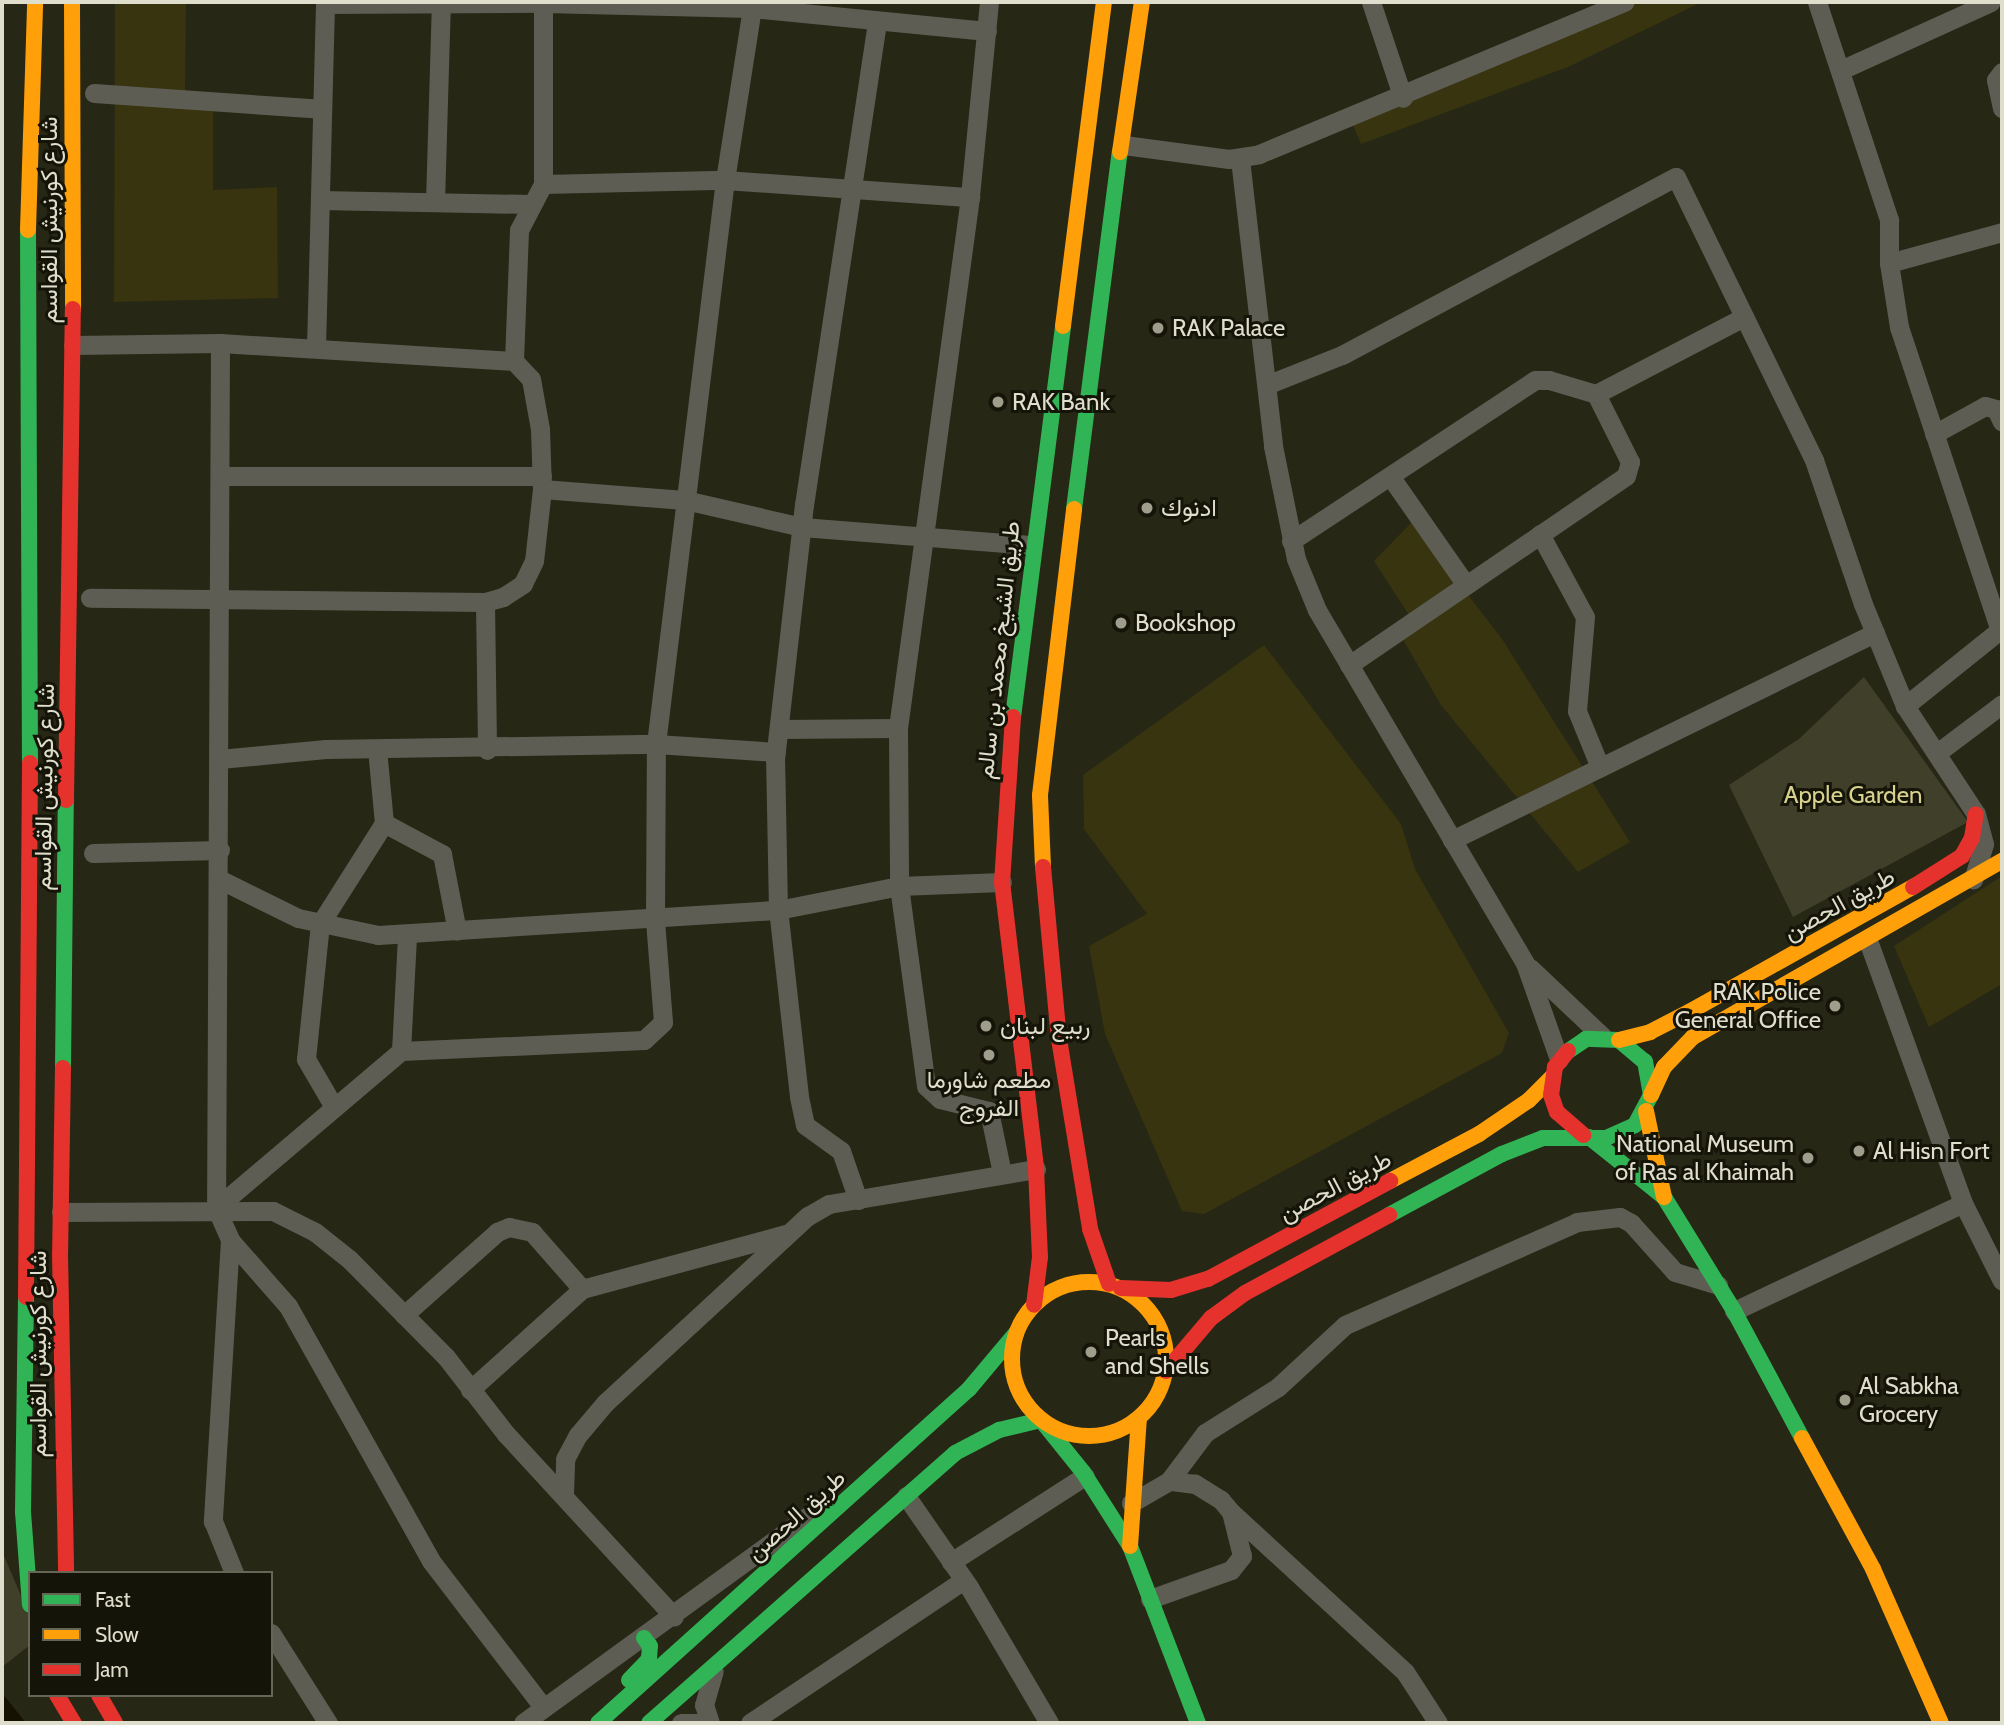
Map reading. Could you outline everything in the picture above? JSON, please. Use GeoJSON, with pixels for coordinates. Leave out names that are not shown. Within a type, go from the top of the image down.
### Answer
{"type":"FeatureCollection","features":[{"type":"Feature","properties":{"kind":"main road","name":"شارع كورنيش القواسم"},"geometry":{"type":"LineString","coordinates":[[28,1578],[23,1512],[31,902],[28,184],[35,2]]}},
{"type":"Feature","properties":{"kind":"main road","name":"شارع كورنيش القواسم"},"geometry":{"type":"LineString","coordinates":[[66,1571],[61,1212],[73,345],[72,2]]}},
{"type":"Feature","properties":{"kind":"main road","name":"طريق الشيخ محمد بن سالم"},"geometry":{"type":"LineString","coordinates":[[1034,1305],[1040,1257],[1036,1169],[1002,882],[1006,770],[1032,545],[1104,2]]}},
{"type":"Feature","properties":{"kind":"main road"},"geometry":{"type":"LineString","coordinates":[[1115,1286],[1090,1230],[1059,1039],[1045,921],[1040,795],[1098,302],[1124,145],[1142,2]]}},
{"type":"Feature","properties":{"kind":"main road","name":"طريق الحصن"},"geometry":{"type":"LineString","coordinates":[[1611,1039],[1650,1032],[1689,1013],[1948,868],[1962,856],[1972,838],[1976,814]]}},
{"type":"Feature","properties":{"kind":"main road","name":"طريق الحصن"},"geometry":{"type":"LineString","coordinates":[[1651,1095],[1664,1068],[1693,1037],[1868,941],[2002,862]]}},
{"type":"Feature","properties":{"kind":"main road"},"geometry":{"type":"LineString","coordinates":[[1586,1136],[1622,1134],[1646,1111],[1651,1095],[1645,1062],[1611,1039],[1586,1039],[1555,1068],[1556,1112],[1586,1136],[1664,1197]]}},
{"type":"Feature","properties":{"kind":"main road","name":"طريق الحصن"},"geometry":{"type":"LineString","coordinates":[[1115,1286],[1171,1290],[1232,1267],[1497,1123],[1555,1068]]}},
{"type":"Feature","properties":{"kind":"main road"},"geometry":{"type":"LineString","coordinates":[[1646,1111],[1664,1197],[1734,1311],[1873,1569],[1941,1723]]}},
{"type":"Feature","properties":{"kind":"main road","name":"طريق الحصن"},"geometry":{"type":"LineString","coordinates":[[1166,1371],[1211,1318],[1245,1293],[1502,1154],[1543,1138],[1586,1136]]}},
{"type":"Feature","properties":{"kind":"main road"},"geometry":{"type":"LineString","coordinates":[[1232,1267],[1240,1246]]}},
{"type":"Feature","properties":{"kind":"main road"},"geometry":{"type":"LineString","coordinates":[[1706,1266],[1727,1255]]}},
{"type":"Feature","properties":{"kind":"main road"},"geometry":{"type":"LineString","coordinates":[[649,1723],[955,1453],[999,1430],[1041,1420],[1070,1433],[1101,1436],[1139,1418],[1161,1388],[1166,1371],[1166,1346],[1158,1321],[1142,1302],[1115,1286],[1069,1284],[1034,1305],[1016,1333],[1012,1357],[1015,1381],[1025,1403],[1041,1420],[1085,1476],[1130,1546],[1198,1723]]}},
{"type":"Feature","properties":{"kind":"main road"},"geometry":{"type":"LineString","coordinates":[[61,1288],[77,1303]]}},
{"type":"Feature","properties":{"kind":"main road","name":"طريق الحصن"},"geometry":{"type":"LineString","coordinates":[[598,1723],[969,1389],[1016,1333]]}},
{"type":"Feature","properties":{"kind":"main road"},"geometry":{"type":"LineString","coordinates":[[1130,1546],[1139,1418]]}},
{"type":"Feature","properties":{"kind":"main road"},"geometry":{"type":"LineString","coordinates":[[579,1723],[649,1659],[650,1646],[643,1638]]}},
{"type":"Feature","properties":{"kind":"main road"},"geometry":{"type":"LineString","coordinates":[[58,1697],[74,1723]]}},
{"type":"Feature","properties":{"kind":"main road"},"geometry":{"type":"LineString","coordinates":[[100,1697],[115,1723]]}},
{"type":"Feature","properties":{"kind":"street"},"geometry":{"type":"LineString","coordinates":[[989,2],[970,197],[927,535],[898,727],[899,886],[926,1086],[940,1099],[989,1111],[1002,1173]]}},
{"type":"Feature","properties":{"kind":"street"},"geometry":{"type":"LineString","coordinates":[[1371,2],[1403,98]]}},
{"type":"Feature","properties":{"kind":"street"},"geometry":{"type":"LineString","coordinates":[[1124,145],[1240,159],[1403,98],[1593,8],[1625,2]]}},
{"type":"Feature","properties":{"kind":"street"},"geometry":{"type":"LineString","coordinates":[[1817,2],[1843,69],[1889,219],[1889,263],[1899,327],[2001,629],[1905,706]]}},
{"type":"Feature","properties":{"kind":"street"},"geometry":{"type":"LineString","coordinates":[[1843,69],[1991,2]]}},
{"type":"Feature","properties":{"kind":"street"},"geometry":{"type":"LineString","coordinates":[[316,348],[320,109],[325,3],[543,3],[752,8],[987,32]]}},
{"type":"Feature","properties":{"kind":"street"},"geometry":{"type":"LineString","coordinates":[[435,202],[441,3]]}},
{"type":"Feature","properties":{"kind":"street"},"geometry":{"type":"LineString","coordinates":[[514,361],[519,229],[543,184],[543,3]]}},
{"type":"Feature","properties":{"kind":"street"},"geometry":{"type":"LineString","coordinates":[[216,1208],[401,1051],[644,1040],[653,1036],[663,1022],[655,920],[656,744],[725,180],[752,8]]}},
{"type":"Feature","properties":{"kind":"street"},"geometry":{"type":"LineString","coordinates":[[858,1200],[837,1145],[805,1125],[778,910],[776,751],[802,527],[877,21]]}},
{"type":"Feature","properties":{"kind":"street"},"geometry":{"type":"LineString","coordinates":[[2002,72],[1996,80],[2002,108]]}},
{"type":"Feature","properties":{"kind":"street"},"geometry":{"type":"LineString","coordinates":[[94,93],[320,109]]}},
{"type":"Feature","properties":{"kind":"street"},"geometry":{"type":"LineString","coordinates":[[1240,159],[1269,384],[1273,446],[1291,541],[1317,610],[1525,962],[1555,1068]]}},
{"type":"Feature","properties":{"kind":"street"},"geometry":{"type":"LineString","coordinates":[[1269,384],[1342,355],[1676,177],[1814,460],[1875,633],[1905,706],[1976,814],[1984,844],[1973,879]]}},
{"type":"Feature","properties":{"kind":"street"},"geometry":{"type":"LineString","coordinates":[[543,184],[725,180],[852,191],[970,197]]}},
{"type":"Feature","properties":{"kind":"street"},"geometry":{"type":"LineString","coordinates":[[320,200],[532,204]]}},
{"type":"Feature","properties":{"kind":"street"},"geometry":{"type":"LineString","coordinates":[[1889,263],[2002,232]]}},
{"type":"Feature","properties":{"kind":"street"},"geometry":{"type":"LineString","coordinates":[[1291,541],[1535,380],[1549,380],[1596,394],[1744,317]]}},
{"type":"Feature","properties":{"kind":"street"},"geometry":{"type":"LineString","coordinates":[[220,344],[220,850],[216,1208],[230,1240],[288,1306],[431,1561],[544,1708]]}},
{"type":"Feature","properties":{"kind":"street"},"geometry":{"type":"LineString","coordinates":[[73,345],[220,344],[514,361],[531,379],[542,482],[534,561],[523,584],[485,602],[90,598]]}},
{"type":"Feature","properties":{"kind":"street"},"geometry":{"type":"LineString","coordinates":[[1349,665],[1632,468],[1596,394]]}},
{"type":"Feature","properties":{"kind":"street"},"geometry":{"type":"LineString","coordinates":[[1934,434],[1985,406],[1996,409],[2002,422]]}},
{"type":"Feature","properties":{"kind":"street"},"geometry":{"type":"LineString","coordinates":[[220,476],[542,482],[685,499],[802,527],[1032,545]]}},
{"type":"Feature","properties":{"kind":"street"},"geometry":{"type":"LineString","coordinates":[[1390,476],[1466,585]]}},
{"type":"Feature","properties":{"kind":"street"},"geometry":{"type":"LineString","coordinates":[[1540,534],[1585,617],[1577,711],[1600,767]]}},
{"type":"Feature","properties":{"kind":"street"},"geometry":{"type":"LineString","coordinates":[[485,602],[487,750]]}},
{"type":"Feature","properties":{"kind":"street"},"geometry":{"type":"LineString","coordinates":[[1452,840],[1875,633]]}},
{"type":"Feature","properties":{"kind":"street"},"geometry":{"type":"LineString","coordinates":[[1937,752],[2002,704]]}},
{"type":"Feature","properties":{"kind":"street"},"geometry":{"type":"LineString","coordinates":[[779,729],[898,727]]}},
{"type":"Feature","properties":{"kind":"street"},"geometry":{"type":"LineString","coordinates":[[220,759],[326,748],[487,750],[656,744],[776,751]]}},
{"type":"Feature","properties":{"kind":"street"},"geometry":{"type":"LineString","coordinates":[[334,1107],[306,1059],[320,924],[384,823],[377,749]]}},
{"type":"Feature","properties":{"kind":"street"},"geometry":{"type":"LineString","coordinates":[[384,823],[442,854],[457,931]]}},
{"type":"Feature","properties":{"kind":"street"},"geometry":{"type":"LineString","coordinates":[[93,853],[220,850]]}},
{"type":"Feature","properties":{"kind":"street"},"geometry":{"type":"LineString","coordinates":[[219,879],[320,924],[378,935],[655,920],[778,910],[899,886],[1002,882]]}},
{"type":"Feature","properties":{"kind":"street"},"geometry":{"type":"LineString","coordinates":[[401,1051],[407,934]]}},
{"type":"Feature","properties":{"kind":"street"},"geometry":{"type":"LineString","coordinates":[[1868,941],[1963,1203],[2002,1281]]}},
{"type":"Feature","properties":{"kind":"street"},"geometry":{"type":"LineString","coordinates":[[1525,962],[1611,1039]]}},
{"type":"Feature","properties":{"kind":"street"},"geometry":{"type":"LineString","coordinates":[[564,1494],[565,1459],[578,1435],[605,1403],[790,1233],[829,1204],[1036,1169]]}},
{"type":"Feature","properties":{"kind":"street"},"geometry":{"type":"LineString","coordinates":[[1734,1311],[1963,1203]]}},
{"type":"Feature","properties":{"kind":"street"},"geometry":{"type":"LineString","coordinates":[[61,1212],[216,1208],[273,1211],[315,1232],[446,1357],[470,1390],[674,1617]]}},
{"type":"Feature","properties":{"kind":"street"},"geometry":{"type":"LineString","coordinates":[[1132,1503],[1169,1481],[1205,1433],[1278,1388],[1345,1325],[1372,1309],[1584,1219],[1606,1216],[1631,1223],[1675,1272],[1718,1285]]}},
{"type":"Feature","properties":{"kind":"street"},"geometry":{"type":"LineString","coordinates":[[404,1315],[497,1231],[509,1227],[532,1233],[582,1289]]}},
{"type":"Feature","properties":{"kind":"street"},"geometry":{"type":"LineString","coordinates":[[470,1390],[582,1289],[790,1233]]}},
{"type":"Feature","properties":{"kind":"street"},"geometry":{"type":"LineString","coordinates":[[230,1240],[213,1521],[233,1571]]}},
{"type":"Feature","properties":{"kind":"street"},"geometry":{"type":"LineString","coordinates":[[523,1723],[674,1617],[904,1447]]}},
{"type":"Feature","properties":{"kind":"street"},"geometry":{"type":"LineString","coordinates":[[951,1562],[1085,1476]]}},
{"type":"Feature","properties":{"kind":"street"},"geometry":{"type":"LineString","coordinates":[[1169,1481],[1211,1490],[1230,1512],[1405,1672],[1438,1723]]}},
{"type":"Feature","properties":{"kind":"street"},"geometry":{"type":"LineString","coordinates":[[906,1496],[964,1580],[1049,1723]]}},
{"type":"Feature","properties":{"kind":"street"},"geometry":{"type":"LineString","coordinates":[[1150,1599],[1237,1566],[1242,1556],[1230,1512]]}},
{"type":"Feature","properties":{"kind":"street"},"geometry":{"type":"LineString","coordinates":[[750,1723],[964,1580]]}},
{"type":"Feature","properties":{"kind":"street"},"geometry":{"type":"LineString","coordinates":[[273,1636],[328,1723]]}},
{"type":"Feature","properties":{"kind":"street"},"geometry":{"type":"LineString","coordinates":[[710,1723],[705,1692],[717,1664]]}},
{"type":"Feature","properties":{"kind":"street"},"geometry":{"type":"LineString","coordinates":[[681,1723],[702,1723]]}},
{"type":"Feature","properties":{"kind":"shaded area"},"geometry":{"type":"Polygon","coordinates":[[[115,2],[186,2],[185,92],[213,94],[213,190],[277,187],[278,298],[114,302],[115,2]]]}},
{"type":"Feature","properties":{"kind":"shaded area"},"geometry":{"type":"Polygon","coordinates":[[[1614,2],[1702,2],[1568,67],[1361,144],[1351,120],[1614,2]]]}},
{"type":"Feature","properties":{"kind":"shaded area"},"geometry":{"type":"Polygon","coordinates":[[[1412,522],[1502,639],[1630,842],[1578,872],[1441,705],[1398,631],[1409,615],[1374,561],[1412,522]]]}},
{"type":"Feature","properties":{"kind":"shaded area"},"geometry":{"type":"Polygon","coordinates":[[[1264,645],[1401,824],[1415,869],[1509,1033],[1502,1053],[1204,1214],[1182,1211],[1105,1034],[1089,946],[1147,914],[1084,829],[1083,775],[1264,645]]]}},
{"type":"Feature","properties":{"kind":"shaded area"},"geometry":{"type":"Polygon","coordinates":[[[2002,876],[2002,984],[1929,1027],[1894,946],[2002,876]]]}},
{"type":"Feature","properties":{"kind":"shaded area"},"geometry":{"type":"Polygon","coordinates":[[[2,1693],[26,1723],[2,1723],[2,1693]]]}},
{"type":"Feature","properties":{"kind":"green space","name":"Apple Garden"},"geometry":{"type":"Polygon","coordinates":[[[1864,677],[1968,822],[1793,917],[1729,785],[1799,739],[1864,677]]]}},
{"type":"Feature","properties":{"kind":"green space"},"geometry":{"type":"Polygon","coordinates":[[[2,1551],[28,1612],[28,1647],[2,1667],[2,1551]]]}},
{"type":"Feature","properties":{"kind":"traffic: fast"},"geometry":{"type":"LineString","coordinates":[[1074,509],[1120,152]]}},
{"type":"Feature","properties":{"kind":"traffic: fast"},"geometry":{"type":"LineString","coordinates":[[28,230],[30,763]]}},
{"type":"Feature","properties":{"kind":"traffic: fast"},"geometry":{"type":"LineString","coordinates":[[1013,717],[1063,326]]}},
{"type":"Feature","properties":{"kind":"traffic: fast"},"geometry":{"type":"LineString","coordinates":[[63,1068],[66,800]]}},
{"type":"Feature","properties":{"kind":"traffic: fast"},"geometry":{"type":"LineString","coordinates":[[1389,1215],[1502,1154],[1543,1138],[1606,1138],[1635,1125],[1651,1095],[1645,1062],[1619,1040],[1586,1039],[1568,1051]]}},
{"type":"Feature","properties":{"kind":"traffic: fast"},"geometry":{"type":"LineString","coordinates":[[1589,1137],[1664,1197],[1734,1311],[1802,1438]]}},
{"type":"Feature","properties":{"kind":"traffic: fast"},"geometry":{"type":"LineString","coordinates":[[26,1297],[23,1512],[28,1578]]}},
{"type":"Feature","properties":{"kind":"traffic: fast"},"geometry":{"type":"LineString","coordinates":[[598,1723],[969,1389],[1016,1333]]}},
{"type":"Feature","properties":{"kind":"traffic: fast"},"geometry":{"type":"LineString","coordinates":[[1041,1420],[1083,1472],[1130,1546],[1198,1723]]}},
{"type":"Feature","properties":{"kind":"traffic: fast"},"geometry":{"type":"LineString","coordinates":[[649,1723],[955,1453],[999,1430],[1041,1420]]}},
{"type":"Feature","properties":{"kind":"traffic: fast"},"geometry":{"type":"LineString","coordinates":[[629,1680],[649,1659],[650,1646],[644,1638]]}},
{"type":"Feature","properties":{"kind":"traffic: slow"},"geometry":{"type":"LineString","coordinates":[[28,230],[35,2]]}},
{"type":"Feature","properties":{"kind":"traffic: slow"},"geometry":{"type":"LineString","coordinates":[[72,2],[73,309]]}},
{"type":"Feature","properties":{"kind":"traffic: slow"},"geometry":{"type":"LineString","coordinates":[[1063,326],[1104,2]]}},
{"type":"Feature","properties":{"kind":"traffic: slow"},"geometry":{"type":"LineString","coordinates":[[1120,152],[1142,2]]}},
{"type":"Feature","properties":{"kind":"traffic: slow"},"geometry":{"type":"LineString","coordinates":[[1043,867],[1040,795],[1074,509]]}},
{"type":"Feature","properties":{"kind":"traffic: slow"},"geometry":{"type":"LineString","coordinates":[[1651,1095],[1664,1067],[1693,1037],[2002,861]]}},
{"type":"Feature","properties":{"kind":"traffic: slow"},"geometry":{"type":"LineString","coordinates":[[1619,1040],[1650,1032],[1689,1012],[1913,887]]}},
{"type":"Feature","properties":{"kind":"traffic: slow"},"geometry":{"type":"LineString","coordinates":[[1390,1181],[1479,1134],[1529,1100],[1552,1077]]}},
{"type":"Feature","properties":{"kind":"traffic: slow"},"geometry":{"type":"LineString","coordinates":[[1646,1111],[1664,1197]]}},
{"type":"Feature","properties":{"kind":"traffic: slow"},"geometry":{"type":"LineString","coordinates":[[1089,1282],[1119,1288],[1144,1304],[1160,1329],[1166,1359],[1160,1389],[1144,1414],[1119,1430],[1089,1436],[1059,1430],[1034,1414],[1018,1389],[1012,1359],[1018,1329],[1034,1304],[1059,1288],[1089,1282]]}},
{"type":"Feature","properties":{"kind":"traffic: slow"},"geometry":{"type":"LineString","coordinates":[[1130,1546],[1139,1418]]}},
{"type":"Feature","properties":{"kind":"traffic: slow"},"geometry":{"type":"LineString","coordinates":[[1802,1438],[1873,1569],[1941,1723]]}},
{"type":"Feature","properties":{"kind":"traffic: jam"},"geometry":{"type":"LineString","coordinates":[[66,800],[73,309]]}},
{"type":"Feature","properties":{"kind":"traffic: jam"},"geometry":{"type":"LineString","coordinates":[[1013,717],[1002,882],[1036,1169],[1040,1257],[1034,1305]]}},
{"type":"Feature","properties":{"kind":"traffic: jam"},"geometry":{"type":"LineString","coordinates":[[26,1297],[30,763]]}},
{"type":"Feature","properties":{"kind":"traffic: jam"},"geometry":{"type":"LineString","coordinates":[[1913,887],[1962,856],[1972,838],[1976,814]]}},
{"type":"Feature","properties":{"kind":"traffic: jam"},"geometry":{"type":"LineString","coordinates":[[1043,867],[1059,1039],[1090,1229],[1109,1284]]}},
{"type":"Feature","properties":{"kind":"traffic: jam"},"geometry":{"type":"LineString","coordinates":[[1568,1051],[1555,1067],[1551,1095],[1557,1112],[1583,1135]]}},
{"type":"Feature","properties":{"kind":"traffic: jam"},"geometry":{"type":"LineString","coordinates":[[63,1068],[60,1254],[66,1571]]}},
{"type":"Feature","properties":{"kind":"traffic: jam"},"geometry":{"type":"LineString","coordinates":[[1121,1288],[1171,1290],[1208,1279],[1390,1181]]}},
{"type":"Feature","properties":{"kind":"traffic: jam"},"geometry":{"type":"LineString","coordinates":[[1166,1371],[1211,1318],[1245,1293],[1389,1215]]}},
{"type":"Feature","properties":{"kind":"traffic: jam"},"geometry":{"type":"LineString","coordinates":[[58,1697],[74,1723]]}},
{"type":"Feature","properties":{"kind":"traffic: jam"},"geometry":{"type":"LineString","coordinates":[[100,1697],[115,1723]]}},
{"type":"Feature","properties":{"kind":"place","name":"RAK Palace"},"geometry":{"type":"Point","coordinates":[1158,328]}},
{"type":"Feature","properties":{"kind":"place","name":"RAK Bank"},"geometry":{"type":"Point","coordinates":[998,402]}},
{"type":"Feature","properties":{"kind":"place","name":"ادنوك"},"geometry":{"type":"Point","coordinates":[1147,508]}},
{"type":"Feature","properties":{"kind":"place","name":"Bookshop"},"geometry":{"type":"Point","coordinates":[1121,623]}},
{"type":"Feature","properties":{"kind":"place","name":"RAK Police General Office"},"geometry":{"type":"Point","coordinates":[1835,1006]}},
{"type":"Feature","properties":{"kind":"place","name":"ربيع لبنان"},"geometry":{"type":"Point","coordinates":[986,1026]}},
{"type":"Feature","properties":{"kind":"place","name":"مطعم شاورما الفروج"},"geometry":{"type":"Point","coordinates":[989,1055]}},
{"type":"Feature","properties":{"kind":"place","name":"Al Hisn Fort"},"geometry":{"type":"Point","coordinates":[1859,1151]}},
{"type":"Feature","properties":{"kind":"place","name":"National Museum of Ras al Khaimah"},"geometry":{"type":"Point","coordinates":[1808,1158]}},
{"type":"Feature","properties":{"kind":"place","name":"Pearls and Shells"},"geometry":{"type":"Point","coordinates":[1091,1352]}},
{"type":"Feature","properties":{"kind":"place","name":"Al Sabkha Grocery"},"geometry":{"type":"Point","coordinates":[1845,1400]}}]}
